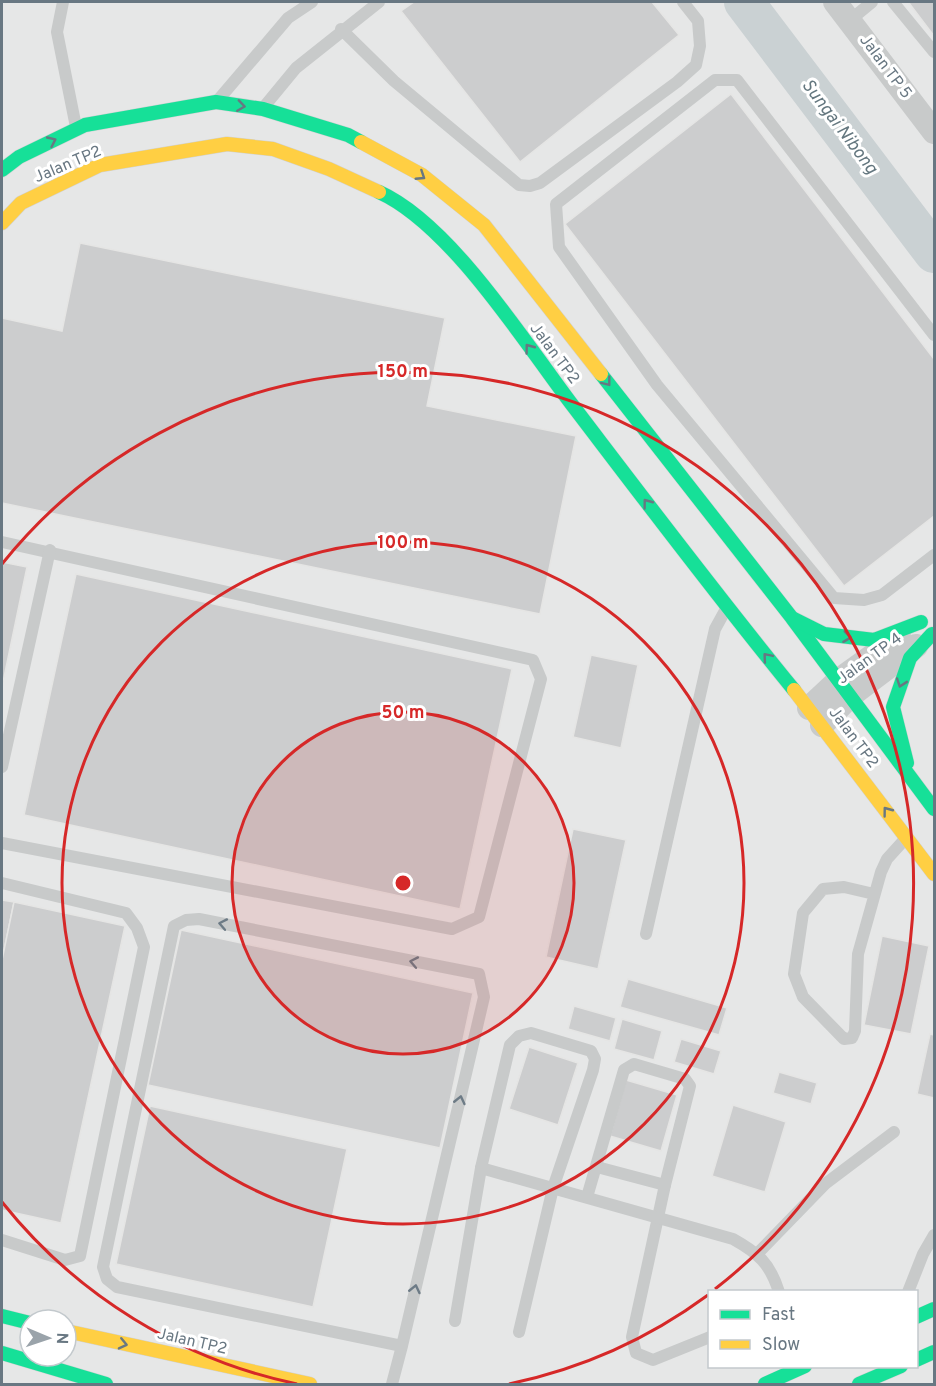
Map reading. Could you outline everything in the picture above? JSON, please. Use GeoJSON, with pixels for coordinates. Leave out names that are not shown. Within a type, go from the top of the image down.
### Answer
{"type":"FeatureCollection","features":[{"type":"Feature","properties":{"kind":"street","name":"Jalan TP 5"},"geometry":{"type":"LineString","coordinates":[[835,2],[934,132]]}},
{"type":"Feature","properties":{"kind":"street","name":"Jalan TP2"},"geometry":{"type":"LineString","coordinates":[[2,170],[19,157],[85,125],[216,102],[263,109],[348,135],[422,175],[484,225],[792,618],[934,809]]}},
{"type":"Feature","properties":{"kind":"street","name":"Jalan TP2"},"geometry":{"type":"LineString","coordinates":[[2,223],[21,203],[100,165],[227,144],[273,149],[393,198],[452,247],[727,608],[815,716],[934,874]]}},
{"type":"Feature","properties":{"kind":"street"},"geometry":{"type":"LineString","coordinates":[[792,618],[824,634],[874,640],[930,626]]}},
{"type":"Feature","properties":{"kind":"street"},"geometry":{"type":"LineString","coordinates":[[911,778],[893,707],[910,658],[930,626]]}},
{"type":"Feature","properties":{"kind":"street","name":"Jalan TP 4"},"geometry":{"type":"LineString","coordinates":[[815,716],[844,688],[930,626]]}},
{"type":"Feature","properties":{"kind":"street"},"geometry":{"type":"LineString","coordinates":[[918,1316],[934,1309]]}},
{"type":"Feature","properties":{"kind":"street"},"geometry":{"type":"LineString","coordinates":[[2,1316],[18,1320]]}},
{"type":"Feature","properties":{"kind":"street","name":"Jalan TP2"},"geometry":{"type":"LineString","coordinates":[[78,1334],[239,1377],[310,1384]]}},
{"type":"Feature","properties":{"kind":"street"},"geometry":{"type":"LineString","coordinates":[[918,1359],[934,1352]]}},
{"type":"Feature","properties":{"kind":"street"},"geometry":{"type":"LineString","coordinates":[[2,1353],[106,1384]]}},
{"type":"Feature","properties":{"kind":"street"},"geometry":{"type":"LineString","coordinates":[[765,1384],[799,1368]]}},
{"type":"Feature","properties":{"kind":"street"},"geometry":{"type":"LineString","coordinates":[[859,1384],[896,1368]]}},
{"type":"Feature","properties":{"kind":"lane"},"geometry":{"type":"LineString","coordinates":[[63,2],[57,32],[77,130]]}},
{"type":"Feature","properties":{"kind":"lane"},"geometry":{"type":"LineString","coordinates":[[216,102],[288,18],[312,2]]}},
{"type":"Feature","properties":{"kind":"lane"},"geometry":{"type":"LineString","coordinates":[[263,109],[296,68],[341,29],[379,2]]}},
{"type":"Feature","properties":{"kind":"lane"},"geometry":{"type":"LineString","coordinates":[[341,29],[403,88],[519,184],[530,186],[549,177],[677,82],[696,65],[700,46],[698,21],[682,2]]}},
{"type":"Feature","properties":{"kind":"lane"},"geometry":{"type":"LineString","coordinates":[[849,21],[872,2]]}},
{"type":"Feature","properties":{"kind":"lane"},"geometry":{"type":"LineString","coordinates":[[893,2],[934,52]]}},
{"type":"Feature","properties":{"kind":"lane"},"geometry":{"type":"LineString","coordinates":[[934,335],[737,80],[715,80],[556,204],[560,247],[572,266],[657,385],[834,598],[864,600],[882,595],[934,554]]}},
{"type":"Feature","properties":{"kind":"lane"},"geometry":{"type":"LineString","coordinates":[[2,542],[50,550],[533,660],[541,679],[479,917],[452,929],[2,843]]}},
{"type":"Feature","properties":{"kind":"lane"},"geometry":{"type":"LineString","coordinates":[[2,767],[50,550]]}},
{"type":"Feature","properties":{"kind":"lane"},"geometry":{"type":"LineString","coordinates":[[646,934],[715,629],[727,608]]}},
{"type":"Feature","properties":{"kind":"lane"},"geometry":{"type":"LineString","coordinates":[[874,894],[844,887],[823,889],[803,914],[794,974],[803,997],[844,1039],[852,1038],[855,1031],[858,954],[874,894],[887,859],[906,837]]}},
{"type":"Feature","properties":{"kind":"lane"},"geometry":{"type":"LineString","coordinates":[[2,883],[126,913],[137,928],[144,947],[81,1256],[65,1260],[2,1240]]}},
{"type":"Feature","properties":{"kind":"lane"},"geometry":{"type":"LineString","coordinates":[[392,1384],[402,1346],[484,997],[479,974],[200,919],[186,920],[174,926],[103,1267],[107,1280],[117,1287],[402,1346]]}},
{"type":"Feature","properties":{"kind":"lane"},"geometry":{"type":"LineString","coordinates":[[455,1321],[481,1168],[510,1045],[519,1036],[531,1033],[591,1052],[595,1059],[553,1188],[519,1332]]}},
{"type":"Feature","properties":{"kind":"lane"},"geometry":{"type":"LineString","coordinates":[[587,1197],[624,1071],[634,1064],[685,1079],[690,1086],[664,1185],[632,1337],[636,1353],[653,1360],[708,1338]]}},
{"type":"Feature","properties":{"kind":"lane"},"geometry":{"type":"LineString","coordinates":[[758,1253],[825,1184],[894,1132]]}},
{"type":"Feature","properties":{"kind":"lane"},"geometry":{"type":"LineString","coordinates":[[597,1167],[664,1185]]}},
{"type":"Feature","properties":{"kind":"lane"},"geometry":{"type":"LineString","coordinates":[[481,1168],[733,1239],[758,1253],[775,1278],[778,1290]]}},
{"type":"Feature","properties":{"kind":"lane"},"geometry":{"type":"LineString","coordinates":[[909,1290],[923,1254],[934,1235]]}},
{"type":"Feature","properties":{"kind":"shaded area"},"geometry":{"type":"Polygon","coordinates":[[[2,2],[934,2],[934,1384],[2,1384],[2,2]]]}},
{"type":"Feature","properties":{"kind":"building"},"geometry":{"type":"Polygon","coordinates":[[[414,2],[652,2],[679,35],[520,162],[401,11],[414,2]]]}},
{"type":"Feature","properties":{"kind":"building"},"geometry":{"type":"Polygon","coordinates":[[[934,2],[934,36],[909,3],[934,2]]]}},
{"type":"Feature","properties":{"kind":"building"},"geometry":{"type":"Polygon","coordinates":[[[731,94],[934,359],[934,516],[844,586],[565,224],[731,94]]]}},
{"type":"Feature","properties":{"kind":"building"},"geometry":{"type":"Polygon","coordinates":[[[80,243],[445,318],[427,406],[576,436],[540,614],[2,503],[2,318],[62,331],[80,243]]]}},
{"type":"Feature","properties":{"kind":"building"},"geometry":{"type":"Polygon","coordinates":[[[2,562],[27,567],[2,687],[2,562]]]}},
{"type":"Feature","properties":{"kind":"building"},"geometry":{"type":"Polygon","coordinates":[[[76,574],[512,669],[460,909],[24,815],[76,574]]]}},
{"type":"Feature","properties":{"kind":"building"},"geometry":{"type":"Polygon","coordinates":[[[591,655],[638,665],[621,748],[573,737],[591,655]]]}},
{"type":"Feature","properties":{"kind":"building"},"geometry":{"type":"Polygon","coordinates":[[[573,829],[626,840],[598,969],[546,957],[573,829]]]}},
{"type":"Feature","properties":{"kind":"building"},"geometry":{"type":"Polygon","coordinates":[[[2,900],[14,902],[2,960],[2,900]]]}},
{"type":"Feature","properties":{"kind":"building"},"geometry":{"type":"Polygon","coordinates":[[[14,902],[125,926],[61,1223],[2,1210],[2,960],[14,902]]]}},
{"type":"Feature","properties":{"kind":"building"},"geometry":{"type":"Polygon","coordinates":[[[181,930],[473,993],[440,1148],[148,1085],[181,930]]]}},
{"type":"Feature","properties":{"kind":"building"},"geometry":{"type":"Polygon","coordinates":[[[882,936],[929,946],[911,1034],[864,1025],[882,936]]]}},
{"type":"Feature","properties":{"kind":"building"},"geometry":{"type":"Polygon","coordinates":[[[628,979],[727,1008],[719,1035],[620,1007],[628,979]]]}},
{"type":"Feature","properties":{"kind":"building"},"geometry":{"type":"Polygon","coordinates":[[[574,1006],[616,1018],[610,1041],[568,1029],[574,1006]]]}},
{"type":"Feature","properties":{"kind":"building"},"geometry":{"type":"Polygon","coordinates":[[[622,1019],[662,1031],[654,1060],[614,1049],[622,1019]]]}},
{"type":"Feature","properties":{"kind":"building"},"geometry":{"type":"Polygon","coordinates":[[[930,1034],[934,1035],[934,1098],[917,1094],[930,1034]]]}},
{"type":"Feature","properties":{"kind":"building"},"geometry":{"type":"Polygon","coordinates":[[[681,1039],[721,1051],[714,1074],[674,1062],[681,1039]]]}},
{"type":"Feature","properties":{"kind":"building"},"geometry":{"type":"Polygon","coordinates":[[[529,1047],[578,1063],[558,1125],[509,1109],[529,1047]]]}},
{"type":"Feature","properties":{"kind":"building"},"geometry":{"type":"Polygon","coordinates":[[[779,1072],[817,1083],[811,1104],[773,1093],[779,1072]]]}},
{"type":"Feature","properties":{"kind":"building"},"geometry":{"type":"Polygon","coordinates":[[[626,1080],[677,1095],[661,1151],[610,1136],[626,1080]]]}},
{"type":"Feature","properties":{"kind":"building"},"geometry":{"type":"Polygon","coordinates":[[[733,1105],[786,1122],[765,1192],[712,1176],[733,1105]]]}},
{"type":"Feature","properties":{"kind":"building"},"geometry":{"type":"Polygon","coordinates":[[[150,1106],[347,1149],[313,1307],[116,1264],[150,1106]]]}},
{"type":"Feature","properties":{"kind":"waterway","name":"Sungai Nibong"},"geometry":{"type":"LineString","coordinates":[[744,2],[934,253]]}},
{"type":"Feature","properties":{"kind":"traffic: fast"},"geometry":{"type":"LineString","coordinates":[[2,170],[19,157],[85,125],[216,102],[263,109],[348,135],[361,142]]}},
{"type":"Feature","properties":{"kind":"traffic: fast"},"geometry":{"type":"LineString","coordinates":[[379,192],[406,208],[432,230],[484,286],[653,511],[794,690]]}},
{"type":"Feature","properties":{"kind":"traffic: fast"},"geometry":{"type":"LineString","coordinates":[[601,374],[792,618],[934,809]]}},
{"type":"Feature","properties":{"kind":"traffic: fast"},"geometry":{"type":"LineString","coordinates":[[794,619],[824,634],[874,640],[921,622]]}},
{"type":"Feature","properties":{"kind":"traffic: fast"},"geometry":{"type":"LineString","coordinates":[[907,763],[893,707],[910,658],[932,634]]}},
{"type":"Feature","properties":{"kind":"traffic: fast"},"geometry":{"type":"LineString","coordinates":[[918,1316],[934,1309]]}},
{"type":"Feature","properties":{"kind":"traffic: fast"},"geometry":{"type":"LineString","coordinates":[[2,1316],[18,1320]]}},
{"type":"Feature","properties":{"kind":"traffic: fast"},"geometry":{"type":"LineString","coordinates":[[918,1359],[934,1352]]}},
{"type":"Feature","properties":{"kind":"traffic: fast"},"geometry":{"type":"LineString","coordinates":[[2,1353],[106,1384]]}},
{"type":"Feature","properties":{"kind":"traffic: fast"},"geometry":{"type":"LineString","coordinates":[[765,1384],[801,1368]]}},
{"type":"Feature","properties":{"kind":"traffic: fast"},"geometry":{"type":"LineString","coordinates":[[859,1384],[896,1368]]}},
{"type":"Feature","properties":{"kind":"traffic: slow"},"geometry":{"type":"LineString","coordinates":[[361,142],[422,175],[484,225],[601,374]]}},
{"type":"Feature","properties":{"kind":"traffic: slow"},"geometry":{"type":"LineString","coordinates":[[2,223],[21,203],[100,165],[227,144],[273,149],[329,169],[379,192]]}},
{"type":"Feature","properties":{"kind":"traffic: slow"},"geometry":{"type":"LineString","coordinates":[[794,690],[934,874]]}},
{"type":"Feature","properties":{"kind":"traffic: slow"},"geometry":{"type":"LineString","coordinates":[[78,1334],[310,1384]]}}]}
